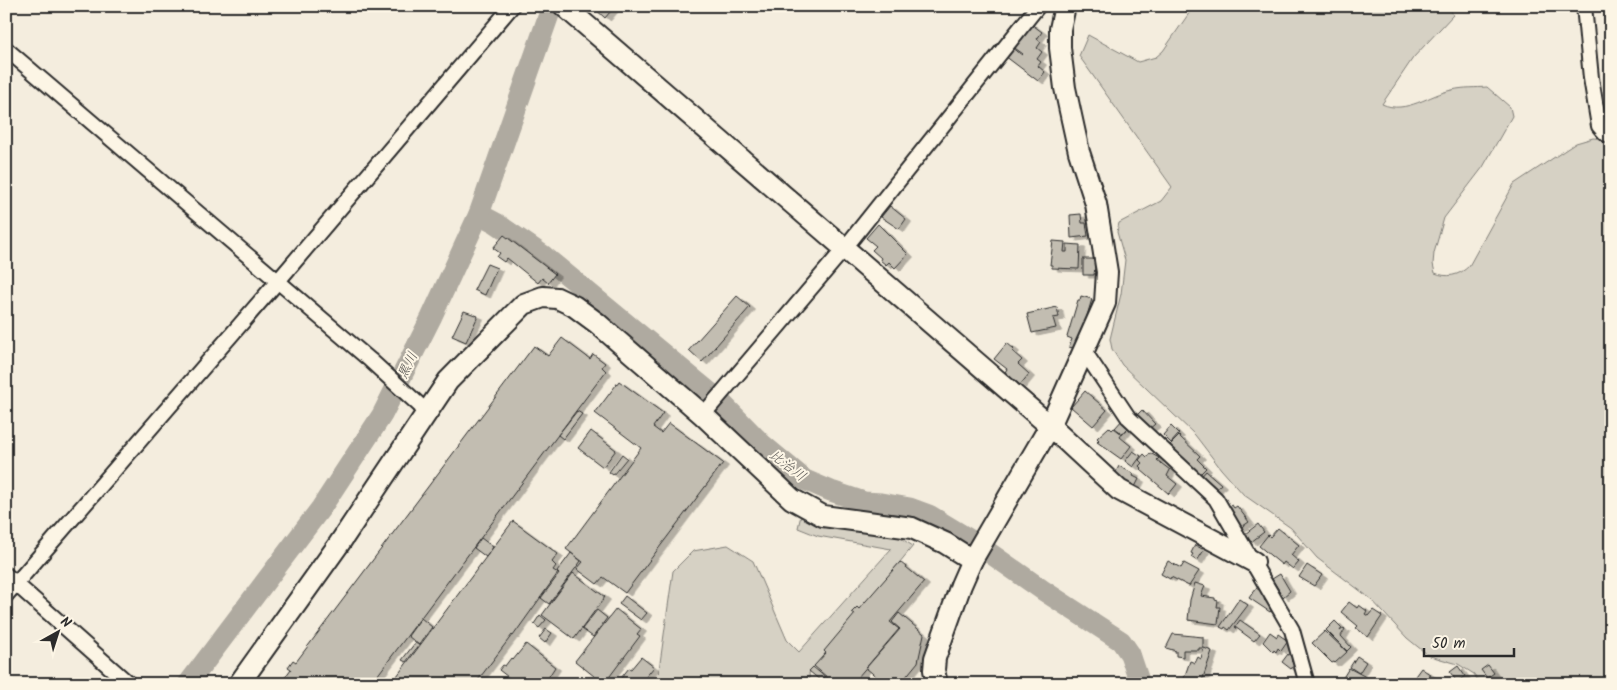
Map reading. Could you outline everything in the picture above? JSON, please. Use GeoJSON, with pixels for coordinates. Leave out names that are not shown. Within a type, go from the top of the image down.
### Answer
{"type":"FeatureCollection","features":[{"type":"Feature","properties":{"kind":"street"},"geometry":{"type":"LineString","coordinates":[[6,595],[11,579],[278,282],[512,6]]}},
{"type":"Feature","properties":{"kind":"street"},"geometry":{"type":"LineString","coordinates":[[704,415],[844,249],[1038,6]]}},
{"type":"Feature","properties":{"kind":"street"},"geometry":{"type":"LineString","coordinates":[[936,684],[935,658],[961,584],[972,560],[1050,426],[1105,303],[1107,272],[1096,204],[1078,152],[1065,88],[1060,48],[1060,29],[1065,6]]}},
{"type":"Feature","properties":{"kind":"street"},"geometry":{"type":"LineString","coordinates":[[1584,6],[1591,78],[1599,126],[1606,134],[1611,135]]}},
{"type":"Feature","properties":{"kind":"street"},"geometry":{"type":"LineString","coordinates":[[569,11],[1050,426],[1119,490],[1254,562]]}},
{"type":"Feature","properties":{"kind":"street"},"geometry":{"type":"LineString","coordinates":[[6,48],[370,360],[423,408]]}},
{"type":"Feature","properties":{"kind":"street"},"geometry":{"type":"LineString","coordinates":[[239,684],[339,544],[423,408],[524,304],[543,297],[557,298],[574,306],[598,323],[704,415],[792,499],[823,516],[912,528],[945,543],[972,560]]}},
{"type":"Feature","properties":{"kind":"street"},"geometry":{"type":"LineString","coordinates":[[1084,351],[1128,417],[1216,498],[1292,630],[1307,684]]}},
{"type":"Feature","properties":{"kind":"street"},"geometry":{"type":"LineString","coordinates":[[11,579],[129,684]]}},
{"type":"Feature","properties":{"kind":"shaded area"},"geometry":{"type":"Polygon","coordinates":[[[1194,6],[1449,6],[1453,15],[1413,58],[1382,104],[1400,107],[1418,103],[1452,90],[1487,87],[1510,107],[1512,116],[1483,167],[1444,218],[1434,253],[1433,264],[1435,273],[1439,275],[1457,274],[1469,266],[1514,184],[1576,143],[1593,138],[1611,139],[1611,684],[1480,684],[1474,674],[1458,664],[1430,656],[1407,638],[1371,599],[1317,558],[1291,528],[1244,495],[1195,435],[1122,365],[1112,349],[1110,339],[1121,294],[1125,260],[1117,232],[1119,223],[1161,201],[1172,187],[1079,56],[1088,35],[1138,62],[1156,57],[1163,51],[1194,6]]]}},
{"type":"Feature","properties":{"kind":"shaded area"},"geometry":{"type":"Polygon","coordinates":[[[801,515],[891,532],[913,546],[809,673],[810,684],[657,684],[673,571],[693,551],[728,545],[753,561],[787,640],[799,652],[891,549],[818,536],[798,528],[801,515]]]}},
{"type":"Feature","properties":{"kind":"building"},"geometry":{"type":"Polygon","coordinates":[[[592,6],[615,6],[605,18],[592,6]]]}},
{"type":"Feature","properties":{"kind":"building"},"geometry":{"type":"Polygon","coordinates":[[[1030,23],[1042,32],[1037,39],[1041,42],[1037,48],[1042,52],[1037,59],[1041,62],[1038,66],[1045,72],[1038,81],[1005,56],[1012,47],[1023,54],[1012,46],[1030,23]]]}},
{"type":"Feature","properties":{"kind":"building"},"geometry":{"type":"Polygon","coordinates":[[[890,206],[906,219],[899,229],[881,217],[890,206]]]}},
{"type":"Feature","properties":{"kind":"building"},"geometry":{"type":"Polygon","coordinates":[[[1081,214],[1082,223],[1086,223],[1088,236],[1071,238],[1070,215],[1081,214]]]}},
{"type":"Feature","properties":{"kind":"building"},"geometry":{"type":"Polygon","coordinates":[[[878,224],[908,254],[895,268],[889,262],[886,265],[880,260],[881,258],[872,250],[876,246],[866,238],[878,224]]]}},
{"type":"Feature","properties":{"kind":"building"},"geometry":{"type":"Polygon","coordinates":[[[504,235],[555,274],[548,283],[542,278],[538,283],[507,258],[504,262],[497,257],[500,253],[493,248],[504,235]]]}},
{"type":"Feature","properties":{"kind":"building"},"geometry":{"type":"Polygon","coordinates":[[[1053,241],[1065,242],[1064,252],[1067,252],[1067,244],[1080,245],[1079,269],[1052,268],[1052,265],[1050,265],[1053,241]]]}},
{"type":"Feature","properties":{"kind":"building"},"geometry":{"type":"Polygon","coordinates":[[[1083,259],[1096,259],[1094,275],[1083,275],[1083,259]]]}},
{"type":"Feature","properties":{"kind":"building"},"geometry":{"type":"Polygon","coordinates":[[[487,264],[497,268],[485,295],[474,290],[487,264]]]}},
{"type":"Feature","properties":{"kind":"building"},"geometry":{"type":"Polygon","coordinates":[[[737,296],[750,307],[702,362],[689,350],[737,296]]]}},
{"type":"Feature","properties":{"kind":"building"},"geometry":{"type":"Polygon","coordinates":[[[1081,296],[1092,299],[1077,349],[1069,347],[1072,339],[1067,337],[1078,300],[1080,300],[1081,296]]]}},
{"type":"Feature","properties":{"kind":"building"},"geometry":{"type":"Polygon","coordinates":[[[1057,307],[1059,317],[1053,318],[1056,328],[1032,333],[1027,314],[1057,307]]]}},
{"type":"Feature","properties":{"kind":"building"},"geometry":{"type":"Polygon","coordinates":[[[464,311],[478,316],[466,342],[452,336],[464,311]]]}},
{"type":"Feature","properties":{"kind":"building"},"geometry":{"type":"Polygon","coordinates":[[[562,338],[590,359],[593,354],[605,363],[602,367],[606,371],[371,684],[280,684],[291,669],[288,667],[293,660],[296,662],[534,346],[548,356],[562,338]]]}},
{"type":"Feature","properties":{"kind":"building"},"geometry":{"type":"Polygon","coordinates":[[[1007,343],[1014,349],[1012,351],[1022,360],[1018,364],[1029,374],[1020,385],[1005,372],[1007,369],[994,359],[1007,343]]]}},
{"type":"Feature","properties":{"kind":"building"},"geometry":{"type":"Polygon","coordinates":[[[619,381],[663,413],[653,427],[661,433],[669,423],[723,463],[625,593],[603,577],[597,584],[577,569],[583,562],[566,549],[641,448],[595,413],[619,381]]]}},
{"type":"Feature","properties":{"kind":"building"},"geometry":{"type":"Polygon","coordinates":[[[1085,391],[1107,410],[1093,426],[1071,407],[1085,391]]]}},
{"type":"Feature","properties":{"kind":"building"},"geometry":{"type":"Polygon","coordinates":[[[1142,410],[1155,424],[1149,429],[1136,416],[1142,410]]]}},
{"type":"Feature","properties":{"kind":"building"},"geometry":{"type":"Polygon","coordinates":[[[577,411],[582,414],[563,439],[558,435],[577,411]]]}},
{"type":"Feature","properties":{"kind":"building"},"geometry":{"type":"Polygon","coordinates":[[[1123,419],[1130,425],[1123,434],[1115,428],[1123,419]]]}},
{"type":"Feature","properties":{"kind":"building"},"geometry":{"type":"Polygon","coordinates":[[[1171,426],[1179,434],[1171,443],[1163,435],[1171,426]]]}},
{"type":"Feature","properties":{"kind":"building"},"geometry":{"type":"Polygon","coordinates":[[[1109,427],[1122,434],[1120,437],[1131,446],[1121,459],[1097,442],[1099,440],[1097,438],[1109,427]]]}},
{"type":"Feature","properties":{"kind":"building"},"geometry":{"type":"Polygon","coordinates":[[[591,431],[616,450],[603,467],[578,448],[591,431]]]}},
{"type":"Feature","properties":{"kind":"building"},"geometry":{"type":"Polygon","coordinates":[[[1179,436],[1200,456],[1197,459],[1206,468],[1199,475],[1190,465],[1187,469],[1167,448],[1179,436]]]}},
{"type":"Feature","properties":{"kind":"building"},"geometry":{"type":"Polygon","coordinates":[[[1133,451],[1141,456],[1133,467],[1125,461],[1133,451]]]}},
{"type":"Feature","properties":{"kind":"building"},"geometry":{"type":"Polygon","coordinates":[[[1150,453],[1159,458],[1157,460],[1170,470],[1167,476],[1177,484],[1169,494],[1141,470],[1139,466],[1142,463],[1139,460],[1144,454],[1147,457],[1150,453]]]}},
{"type":"Feature","properties":{"kind":"building"},"geometry":{"type":"Polygon","coordinates":[[[622,454],[627,458],[613,475],[609,472],[622,454]]]}},
{"type":"Feature","properties":{"kind":"building"},"geometry":{"type":"Polygon","coordinates":[[[1119,466],[1139,479],[1134,489],[1114,476],[1119,466]]]}},
{"type":"Feature","properties":{"kind":"building"},"geometry":{"type":"Polygon","coordinates":[[[1206,471],[1221,484],[1214,492],[1199,479],[1206,471]]]}},
{"type":"Feature","properties":{"kind":"building"},"geometry":{"type":"Polygon","coordinates":[[[1232,505],[1234,508],[1237,506],[1249,522],[1240,528],[1226,509],[1232,505]]]}},
{"type":"Feature","properties":{"kind":"building"},"geometry":{"type":"Polygon","coordinates":[[[513,521],[558,554],[552,562],[556,566],[553,570],[558,573],[513,636],[475,684],[391,684],[513,521]]]}},
{"type":"Feature","properties":{"kind":"building"},"geometry":{"type":"Polygon","coordinates":[[[1258,524],[1264,532],[1251,542],[1245,534],[1258,524]]]}},
{"type":"Feature","properties":{"kind":"building"},"geometry":{"type":"Polygon","coordinates":[[[1278,528],[1299,545],[1291,555],[1299,562],[1293,569],[1284,562],[1282,565],[1259,546],[1268,535],[1270,537],[1278,528]]]}},
{"type":"Feature","properties":{"kind":"building"},"geometry":{"type":"Polygon","coordinates":[[[481,538],[493,547],[486,557],[474,548],[481,538]]]}},
{"type":"Feature","properties":{"kind":"building"},"geometry":{"type":"Polygon","coordinates":[[[1195,545],[1204,550],[1197,561],[1191,557],[1195,545]]]}},
{"type":"Feature","properties":{"kind":"building"},"geometry":{"type":"Polygon","coordinates":[[[571,553],[581,561],[549,604],[541,598],[559,574],[557,572],[571,553]]]}},
{"type":"Feature","properties":{"kind":"building"},"geometry":{"type":"Polygon","coordinates":[[[1168,561],[1181,568],[1184,563],[1199,571],[1189,586],[1161,574],[1168,561]]]}},
{"type":"Feature","properties":{"kind":"building"},"geometry":{"type":"Polygon","coordinates":[[[900,562],[924,582],[890,622],[899,629],[852,684],[835,684],[814,666],[855,614],[852,612],[857,607],[859,609],[900,562]]]}},
{"type":"Feature","properties":{"kind":"building"},"geometry":{"type":"Polygon","coordinates":[[[1307,565],[1322,575],[1314,586],[1299,577],[1307,565]]]}},
{"type":"Feature","properties":{"kind":"building"},"geometry":{"type":"Polygon","coordinates":[[[573,573],[605,597],[574,639],[542,615],[573,573]]]}},
{"type":"Feature","properties":{"kind":"building"},"geometry":{"type":"Polygon","coordinates":[[[1280,574],[1290,591],[1283,597],[1272,579],[1280,574]]]}},
{"type":"Feature","properties":{"kind":"building"},"geometry":{"type":"Polygon","coordinates":[[[1195,583],[1205,586],[1201,596],[1215,598],[1218,601],[1217,607],[1220,607],[1218,624],[1188,620],[1190,600],[1195,583]]]}},
{"type":"Feature","properties":{"kind":"building"},"geometry":{"type":"Polygon","coordinates":[[[1256,588],[1267,595],[1264,600],[1274,607],[1270,612],[1249,598],[1256,588]]]}},
{"type":"Feature","properties":{"kind":"building"},"geometry":{"type":"Polygon","coordinates":[[[625,596],[647,613],[641,620],[619,604],[625,596]]]}},
{"type":"Feature","properties":{"kind":"building"},"geometry":{"type":"Polygon","coordinates":[[[1239,599],[1248,605],[1229,630],[1225,627],[1224,629],[1220,627],[1239,599]]]}},
{"type":"Feature","properties":{"kind":"building"},"geometry":{"type":"Polygon","coordinates":[[[1349,602],[1357,608],[1359,605],[1367,611],[1365,614],[1368,616],[1373,610],[1382,616],[1368,637],[1356,628],[1358,626],[1341,612],[1349,602]]]}},
{"type":"Feature","properties":{"kind":"building"},"geometry":{"type":"Polygon","coordinates":[[[616,609],[641,629],[637,634],[640,636],[604,684],[575,661],[616,609]]]}},
{"type":"Feature","properties":{"kind":"building"},"geometry":{"type":"Polygon","coordinates":[[[597,610],[607,618],[593,637],[582,629],[597,610]]]}},
{"type":"Feature","properties":{"kind":"building"},"geometry":{"type":"Polygon","coordinates":[[[899,613],[924,634],[918,662],[900,684],[890,684],[887,681],[885,684],[866,668],[900,629],[892,622],[899,613]]]}},
{"type":"Feature","properties":{"kind":"building"},"geometry":{"type":"Polygon","coordinates":[[[540,615],[546,620],[539,628],[534,624],[540,615]]]}},
{"type":"Feature","properties":{"kind":"building"},"geometry":{"type":"Polygon","coordinates":[[[421,618],[432,627],[419,645],[408,636],[421,618]]]}},
{"type":"Feature","properties":{"kind":"building"},"geometry":{"type":"Polygon","coordinates":[[[1240,620],[1260,634],[1254,641],[1235,627],[1240,620]]]}},
{"type":"Feature","properties":{"kind":"building"},"geometry":{"type":"Polygon","coordinates":[[[1335,621],[1342,628],[1340,631],[1345,629],[1341,636],[1351,647],[1347,651],[1326,630],[1335,621]]]}},
{"type":"Feature","properties":{"kind":"building"},"geometry":{"type":"Polygon","coordinates":[[[546,629],[552,633],[545,643],[539,638],[546,629]]]}},
{"type":"Feature","properties":{"kind":"building"},"geometry":{"type":"Polygon","coordinates":[[[1325,631],[1347,652],[1335,663],[1332,663],[1312,643],[1325,631]]]}},
{"type":"Feature","properties":{"kind":"building"},"geometry":{"type":"Polygon","coordinates":[[[1270,632],[1277,637],[1278,634],[1288,641],[1281,651],[1278,648],[1276,652],[1274,650],[1273,652],[1263,642],[1270,632]]]}},
{"type":"Feature","properties":{"kind":"building"},"geometry":{"type":"Polygon","coordinates":[[[1173,634],[1203,637],[1203,648],[1199,648],[1199,650],[1183,650],[1183,657],[1176,656],[1176,651],[1166,648],[1173,634]]]}},
{"type":"Feature","properties":{"kind":"building"},"geometry":{"type":"Polygon","coordinates":[[[415,643],[419,645],[406,662],[402,660],[415,643]]]}},
{"type":"Feature","properties":{"kind":"building"},"geometry":{"type":"Polygon","coordinates":[[[526,644],[555,667],[544,684],[517,684],[499,670],[511,658],[513,660],[526,644]]]}},
{"type":"Feature","properties":{"kind":"building"},"geometry":{"type":"Polygon","coordinates":[[[1204,648],[1212,651],[1201,684],[1182,684],[1190,661],[1195,663],[1198,657],[1201,659],[1204,648]]]}},
{"type":"Feature","properties":{"kind":"building"},"geometry":{"type":"Polygon","coordinates":[[[1288,654],[1294,658],[1291,661],[1295,664],[1291,669],[1282,662],[1288,654]]]}},
{"type":"Feature","properties":{"kind":"building"},"geometry":{"type":"Polygon","coordinates":[[[1357,656],[1366,662],[1359,673],[1350,667],[1357,656]]]}},
{"type":"Feature","properties":{"kind":"building"},"geometry":{"type":"Polygon","coordinates":[[[641,657],[654,667],[645,678],[649,681],[647,684],[617,683],[629,668],[631,669],[641,657]]]}},
{"type":"Feature","properties":{"kind":"building"},"geometry":{"type":"Polygon","coordinates":[[[1488,665],[1494,673],[1487,678],[1481,670],[1488,665]]]}},
{"type":"Feature","properties":{"kind":"building"},"geometry":{"type":"Polygon","coordinates":[[[1458,666],[1465,676],[1457,682],[1450,672],[1458,666]]]}},
{"type":"Feature","properties":{"kind":"building"},"geometry":{"type":"Polygon","coordinates":[[[813,667],[825,677],[821,681],[809,671],[813,667]]]}},
{"type":"Feature","properties":{"kind":"building"},"geometry":{"type":"Polygon","coordinates":[[[1349,668],[1364,676],[1371,684],[1339,684],[1349,668]]]}},
{"type":"Feature","properties":{"kind":"building"},"geometry":{"type":"Polygon","coordinates":[[[1421,668],[1431,675],[1425,684],[1420,684],[1413,679],[1421,668]]]}},
{"type":"Feature","properties":{"kind":"waterway","name":"黒川"},"geometry":{"type":"LineString","coordinates":[[188,684],[321,508],[382,415],[431,318],[479,214],[552,6]]}},
{"type":"Feature","properties":{"kind":"waterway","name":"比治川"},"geometry":{"type":"LineString","coordinates":[[479,214],[496,223],[544,256],[718,399],[762,444],[805,480],[864,502],[910,508],[929,515],[977,544],[1044,591],[1121,641],[1130,654],[1140,684]]}}]}
